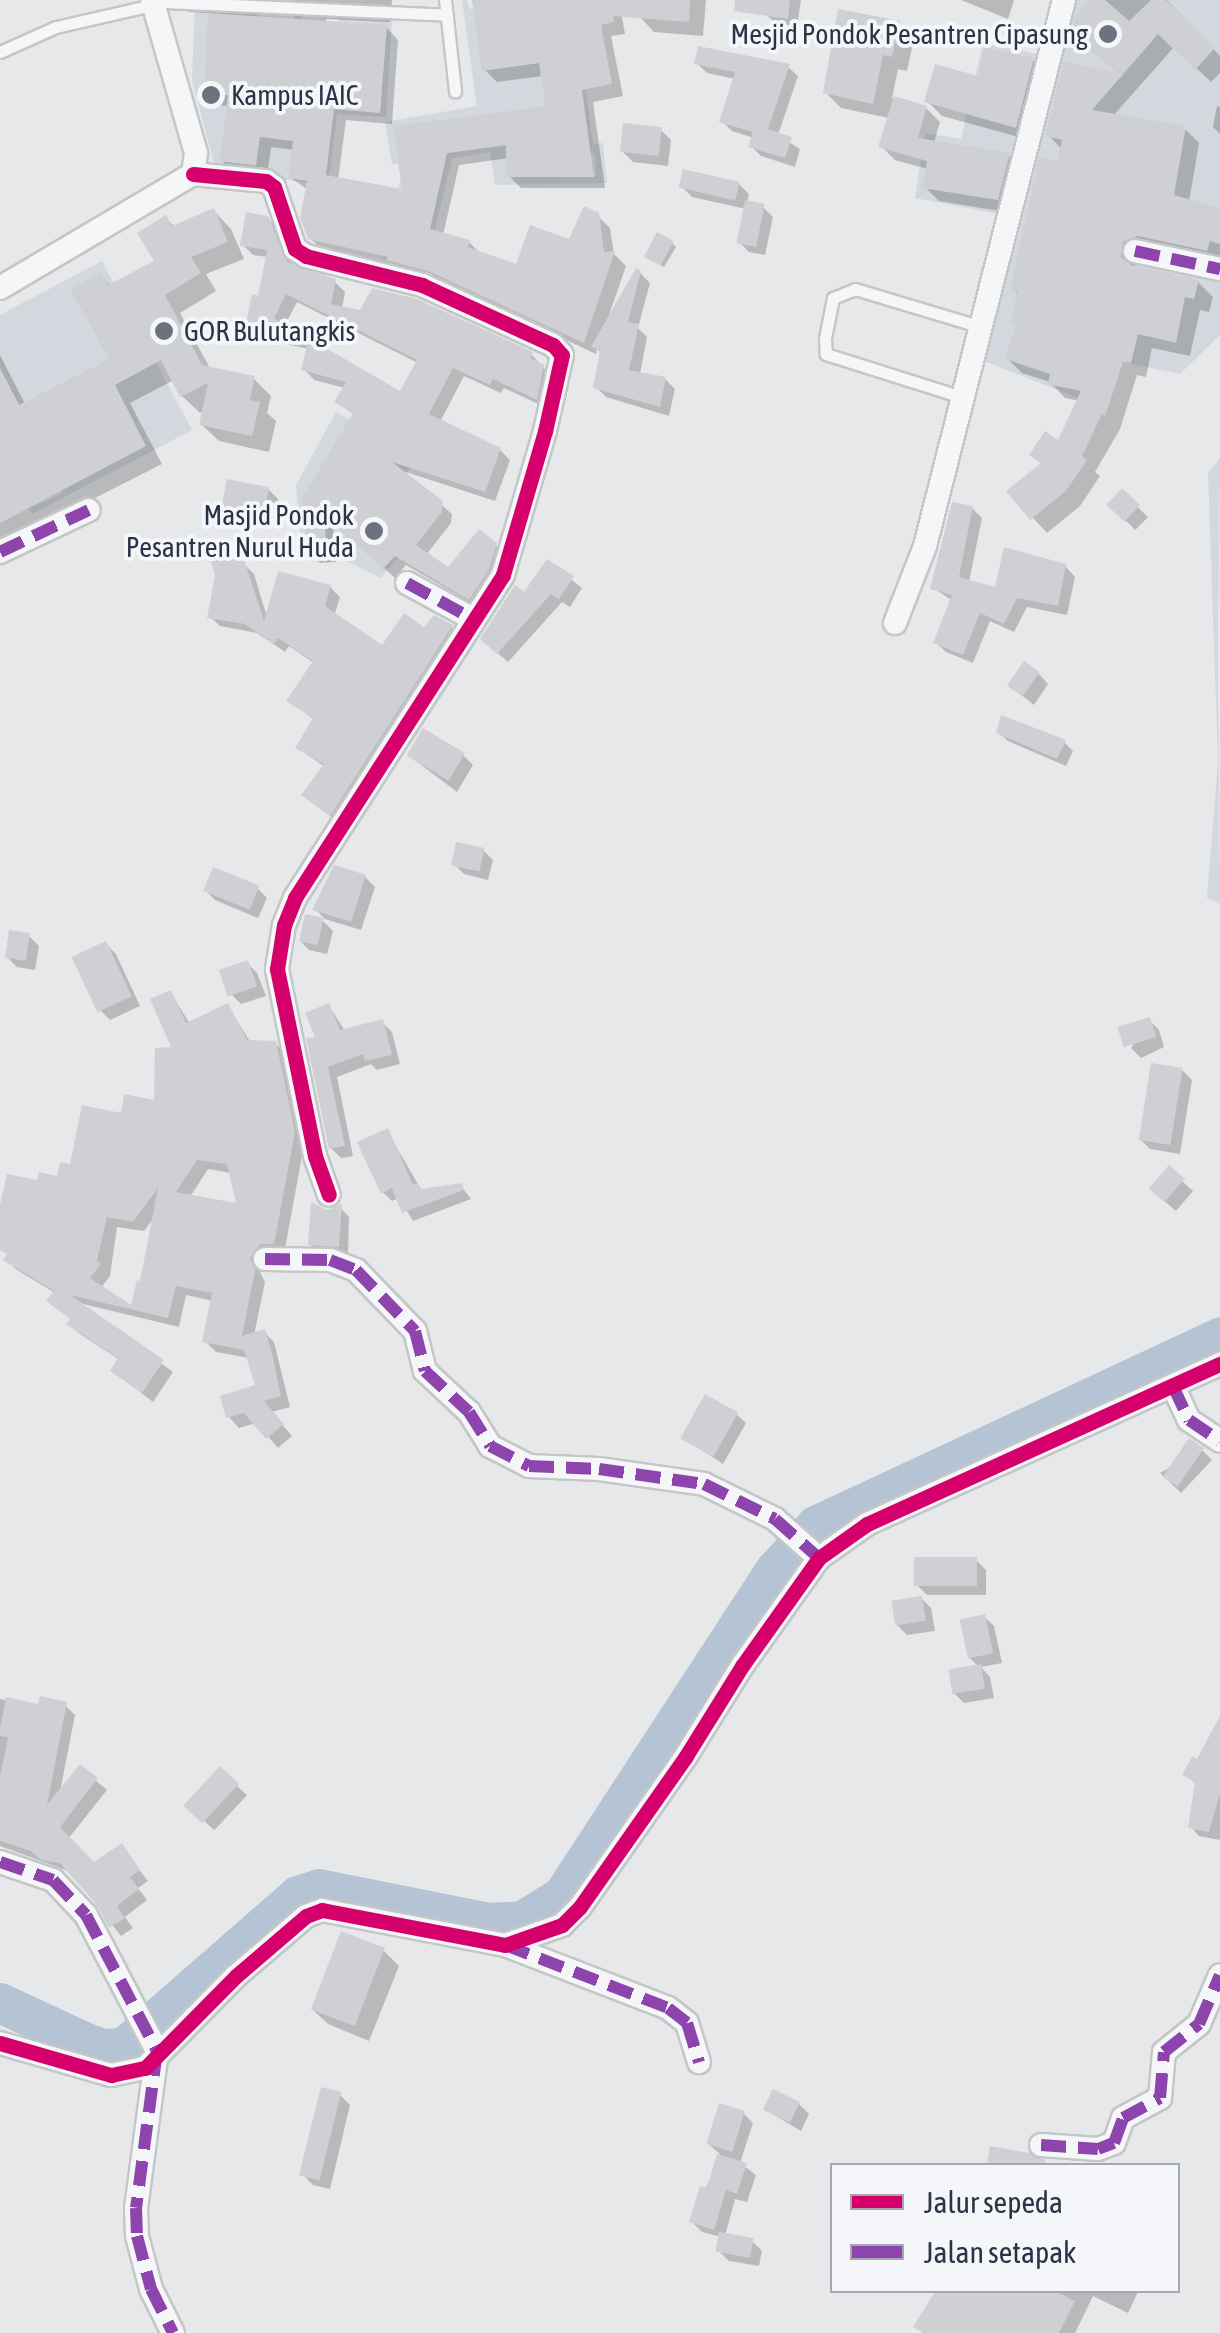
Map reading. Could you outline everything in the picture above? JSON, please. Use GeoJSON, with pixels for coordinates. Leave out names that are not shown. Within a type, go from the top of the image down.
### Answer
{"type":"FeatureCollection","features":[{"type":"Feature","properties":{"kind":"street"},"geometry":{"type":"LineString","coordinates":[[895,623],[926,546],[1064,0]]}},
{"type":"Feature","properties":{"kind":"street"},"geometry":{"type":"LineString","coordinates":[[153,2],[195,164]]}},
{"type":"Feature","properties":{"kind":"street"},"geometry":{"type":"LineString","coordinates":[[0,288],[195,164],[266,181],[274,188],[295,249],[306,256],[422,286],[553,345],[562,355],[510,560],[296,898],[284,925],[277,969],[315,1156],[328,1195]]}},
{"type":"Feature","properties":{"kind":"street"},"geometry":{"type":"LineString","coordinates":[[1134,250],[1220,268]]}},
{"type":"Feature","properties":{"kind":"street"},"geometry":{"type":"LineString","coordinates":[[0,552],[89,510]]}},
{"type":"Feature","properties":{"kind":"street"},"geometry":{"type":"LineString","coordinates":[[407,583],[474,618]]}},
{"type":"Feature","properties":{"kind":"street"},"geometry":{"type":"LineString","coordinates":[[266,1259],[330,1260],[356,1270],[414,1331],[426,1370],[469,1412],[490,1446],[529,1466],[599,1469],[704,1484],[775,1519],[815,1555]]}},
{"type":"Feature","properties":{"kind":"street"},"geometry":{"type":"LineString","coordinates":[[505,1945],[542,1936],[562,1925],[580,1907],[815,1555],[867,1524],[1220,1364]]}},
{"type":"Feature","properties":{"kind":"street"},"geometry":{"type":"LineString","coordinates":[[1174,1386],[1189,1420],[1220,1441]]}},
{"type":"Feature","properties":{"kind":"street"},"geometry":{"type":"LineString","coordinates":[[0,1862],[53,1880],[86,1915],[156,2053],[138,2172],[136,2222],[151,2288],[173,2333]]}},
{"type":"Feature","properties":{"kind":"street"},"geometry":{"type":"LineString","coordinates":[[0,2043],[111,2075],[130,2074],[306,1916],[337,1910],[505,1945],[668,2008],[686,2023],[698,2062]]}},
{"type":"Feature","properties":{"kind":"street"},"geometry":{"type":"LineString","coordinates":[[1041,2145],[1098,2150],[1114,2143],[1122,2118],[1160,2098],[1164,2052],[1199,2024],[1220,1975]]}},
{"type":"Feature","properties":{"kind":"lane"},"geometry":{"type":"LineString","coordinates":[[445,0],[455,91]]}},
{"type":"Feature","properties":{"kind":"lane"},"geometry":{"type":"LineString","coordinates":[[0,52],[56,27],[153,2],[447,16]]}},
{"type":"Feature","properties":{"kind":"lane"},"geometry":{"type":"LineString","coordinates":[[962,397],[826,354],[824,338],[832,298],[841,291],[855,289],[982,326]]}},
{"type":"Feature","properties":{"kind":"shaded area"},"geometry":{"type":"Polygon","coordinates":[[[462,0],[467,0],[469,9],[528,2],[483,71],[539,63],[545,106],[393,126],[398,160],[556,139],[569,0],[574,0],[593,144],[603,143],[607,183],[495,185],[490,152],[452,158],[425,270],[383,259],[404,163],[392,164],[385,122],[477,106],[462,0]],[[507,153],[507,177],[596,176],[595,153],[507,153]],[[407,163],[386,256],[423,263],[443,171],[407,163]]]}},
{"type":"Feature","properties":{"kind":"shaded area"},"geometry":{"type":"Polygon","coordinates":[[[1070,0],[1220,0],[1220,335],[1180,374],[1093,356],[1078,398],[984,361],[1014,217],[915,198],[925,133],[961,139],[983,43],[1053,57],[1070,0]]]}},
{"type":"Feature","properties":{"kind":"shaded area","name":"Kampus IAIC"},"geometry":{"type":"Polygon","coordinates":[[[195,4],[392,19],[386,117],[337,114],[328,185],[216,171],[192,80],[195,4]],[[259,12],[254,97],[289,100],[294,14],[259,12]],[[302,16],[297,106],[335,107],[339,19],[302,16]],[[350,22],[344,110],[380,112],[387,26],[350,22]],[[227,102],[219,161],[255,166],[264,107],[227,102]],[[293,141],[289,178],[324,183],[293,141]]]}},
{"type":"Feature","properties":{"kind":"shaded area"},"geometry":{"type":"Polygon","coordinates":[[[102,261],[192,430],[32,514],[0,454],[0,443],[32,507],[63,493],[0,368],[0,315],[102,261]],[[101,273],[71,290],[122,381],[152,364],[101,273]],[[103,363],[23,403],[66,486],[103,363]]]}},
{"type":"Feature","properties":{"kind":"shaded area"},"geometry":{"type":"Polygon","coordinates":[[[336,412],[417,457],[385,507],[417,538],[380,578],[335,555],[303,559],[296,485],[336,412]]]}},
{"type":"Feature","properties":{"kind":"shaded area"},"geometry":{"type":"Polygon","coordinates":[[[1220,458],[1220,904],[1207,898],[1218,760],[1208,473],[1220,458]]]}},
{"type":"Feature","properties":{"kind":"building"},"geometry":{"type":"Polygon","coordinates":[[[472,0],[690,0],[689,22],[613,16],[614,22],[601,25],[612,84],[582,90],[594,177],[506,177],[506,145],[447,153],[430,229],[470,240],[468,247],[516,264],[530,225],[569,239],[584,206],[599,213],[604,252],[615,251],[584,343],[428,271],[386,260],[388,257],[308,239],[300,218],[307,181],[288,178],[293,141],[260,137],[256,165],[219,161],[228,95],[204,94],[208,13],[387,25],[380,113],[334,109],[326,175],[402,189],[393,126],[545,106],[539,63],[482,71],[472,0]]]}},
{"type":"Feature","properties":{"kind":"building"},"geometry":{"type":"Polygon","coordinates":[[[735,0],[790,0],[788,19],[734,11],[735,0]]]}},
{"type":"Feature","properties":{"kind":"building"},"geometry":{"type":"Polygon","coordinates":[[[1088,0],[1105,0],[1129,21],[1151,0],[1166,0],[1215,48],[1195,70],[1158,34],[1092,110],[1186,126],[1174,195],[1220,208],[1220,244],[1210,241],[1207,251],[1138,236],[1123,242],[1121,257],[1131,265],[1199,280],[1194,299],[1185,297],[1176,343],[1138,334],[1131,363],[1123,362],[1105,416],[1102,414],[1082,456],[1087,460],[1066,491],[1030,520],[1006,491],[1041,463],[1029,455],[1045,431],[1058,440],[1081,391],[1048,384],[1050,374],[1005,359],[1016,324],[1011,323],[1017,291],[1010,290],[1039,158],[1058,161],[1062,140],[1045,136],[1064,61],[1117,73],[1071,33],[1076,14],[1088,0]]]}},
{"type":"Feature","properties":{"kind":"building"},"geometry":{"type":"Polygon","coordinates":[[[838,9],[900,21],[892,57],[883,55],[873,104],[823,93],[838,9]]]}},
{"type":"Feature","properties":{"kind":"building"},"geometry":{"type":"Polygon","coordinates":[[[698,46],[790,64],[768,129],[792,137],[785,158],[748,147],[753,132],[719,122],[735,72],[694,64],[698,46]]]}},
{"type":"Feature","properties":{"kind":"building"},"geometry":{"type":"Polygon","coordinates":[[[984,47],[1034,58],[1016,128],[924,102],[935,64],[978,76],[984,47]]]}},
{"type":"Feature","properties":{"kind":"building"},"geometry":{"type":"Polygon","coordinates":[[[894,96],[927,106],[918,138],[1010,153],[998,200],[922,188],[927,161],[878,147],[894,96]]]}},
{"type":"Feature","properties":{"kind":"building"},"geometry":{"type":"Polygon","coordinates":[[[623,123],[662,127],[659,156],[620,152],[623,123]]]}},
{"type":"Feature","properties":{"kind":"building"},"geometry":{"type":"Polygon","coordinates":[[[683,169],[740,182],[735,201],[679,188],[683,169]]]}},
{"type":"Feature","properties":{"kind":"building"},"geometry":{"type":"Polygon","coordinates":[[[745,200],[765,204],[756,247],[737,243],[745,200]]]}},
{"type":"Feature","properties":{"kind":"building"},"geometry":{"type":"Polygon","coordinates":[[[214,208],[228,242],[191,257],[201,273],[165,295],[202,365],[255,376],[250,400],[260,402],[252,436],[199,425],[208,383],[180,397],[161,360],[115,385],[146,446],[0,523],[0,368],[19,405],[109,359],[70,289],[101,272],[108,285],[154,261],[137,233],[166,215],[172,226],[214,208]]]}},
{"type":"Feature","properties":{"kind":"building"},"geometry":{"type":"Polygon","coordinates":[[[246,212],[268,216],[287,262],[336,279],[331,304],[360,310],[372,288],[417,299],[533,352],[530,358],[544,365],[537,400],[493,379],[490,385],[453,368],[429,414],[501,448],[485,492],[392,462],[443,501],[442,512],[416,545],[448,567],[479,529],[497,543],[489,569],[469,600],[395,556],[383,569],[324,515],[327,552],[307,554],[302,499],[353,413],[334,402],[346,382],[301,370],[308,342],[245,329],[252,294],[258,296],[267,250],[240,246],[246,212]],[[286,294],[274,318],[400,391],[417,360],[286,294]]]}},
{"type":"Feature","properties":{"kind":"building"},"geometry":{"type":"Polygon","coordinates":[[[657,232],[674,241],[661,266],[644,257],[657,232]]]}},
{"type":"Feature","properties":{"kind":"building"},"geometry":{"type":"Polygon","coordinates":[[[636,268],[641,271],[628,322],[639,324],[629,370],[666,377],[660,407],[593,388],[600,350],[591,347],[636,268]]]}},
{"type":"Feature","properties":{"kind":"building"},"geometry":{"type":"Polygon","coordinates":[[[227,479],[269,487],[264,516],[221,507],[227,479]]]}},
{"type":"Feature","properties":{"kind":"building"},"geometry":{"type":"Polygon","coordinates":[[[1122,488],[1140,505],[1125,522],[1106,505],[1122,488]]]}},
{"type":"Feature","properties":{"kind":"building"},"geometry":{"type":"Polygon","coordinates":[[[952,502],[973,506],[959,577],[995,587],[1004,547],[1066,564],[1058,606],[1017,598],[1004,624],[980,613],[963,655],[933,643],[952,595],[930,589],[952,502]]]}},
{"type":"Feature","properties":{"kind":"building"},"geometry":{"type":"Polygon","coordinates":[[[208,552],[245,562],[264,621],[278,571],[331,585],[325,606],[382,645],[404,613],[424,627],[434,615],[453,625],[330,816],[301,795],[324,764],[295,748],[313,718],[286,701],[313,661],[278,638],[274,644],[245,624],[207,618],[215,575],[208,552]]]}},
{"type":"Feature","properties":{"kind":"building"},"geometry":{"type":"Polygon","coordinates":[[[547,559],[574,576],[559,599],[551,594],[497,654],[480,639],[515,585],[524,592],[547,559]]]}},
{"type":"Feature","properties":{"kind":"building"},"geometry":{"type":"Polygon","coordinates":[[[1024,661],[1040,672],[1022,696],[1007,686],[1024,661]]]}},
{"type":"Feature","properties":{"kind":"building"},"geometry":{"type":"Polygon","coordinates":[[[1001,715],[1066,740],[1057,759],[996,733],[1001,715]]]}},
{"type":"Feature","properties":{"kind":"building"},"geometry":{"type":"Polygon","coordinates":[[[423,728],[465,753],[449,781],[407,755],[423,728]]]}},
{"type":"Feature","properties":{"kind":"building"},"geometry":{"type":"Polygon","coordinates":[[[456,842],[484,848],[479,872],[451,865],[456,842]]]}},
{"type":"Feature","properties":{"kind":"building"},"geometry":{"type":"Polygon","coordinates":[[[334,865],[366,875],[351,922],[312,910],[334,865]]]}},
{"type":"Feature","properties":{"kind":"building"},"geometry":{"type":"Polygon","coordinates":[[[213,867],[259,886],[250,910],[203,891],[213,867]]]}},
{"type":"Feature","properties":{"kind":"building"},"geometry":{"type":"Polygon","coordinates":[[[305,914],[324,918],[318,945],[299,941],[305,914]]]}},
{"type":"Feature","properties":{"kind":"building"},"geometry":{"type":"Polygon","coordinates":[[[9,930],[30,933],[26,961],[5,958],[9,930]]]}},
{"type":"Feature","properties":{"kind":"building"},"geometry":{"type":"Polygon","coordinates":[[[106,941],[132,996],[97,1012],[72,957],[106,941]]]}},
{"type":"Feature","properties":{"kind":"building"},"geometry":{"type":"Polygon","coordinates":[[[248,960],[257,986],[228,997],[219,970],[248,960]]]}},
{"type":"Feature","properties":{"kind":"building"},"geometry":{"type":"Polygon","coordinates":[[[171,990],[186,1023],[228,1003],[247,1040],[276,1041],[295,1132],[274,1244],[260,1244],[250,1258],[255,1270],[242,1336],[265,1329],[272,1353],[281,1396],[264,1401],[284,1424],[266,1439],[244,1413],[226,1418],[220,1396],[255,1385],[244,1350],[202,1342],[212,1293],[176,1286],[168,1318],[70,1295],[164,1360],[142,1393],[110,1371],[118,1358],[66,1324],[70,1319],[46,1301],[54,1291],[3,1260],[7,1254],[0,1250],[0,1205],[7,1174],[37,1180],[39,1172],[57,1176],[60,1162],[70,1164],[82,1105],[121,1113],[124,1094],[154,1100],[155,1048],[171,1047],[150,999],[171,990]],[[197,1160],[176,1192],[236,1203],[227,1164],[197,1160]],[[158,1188],[133,1222],[107,1217],[97,1261],[101,1264],[90,1278],[131,1305],[137,1280],[140,1281],[158,1188]]]}},
{"type":"Feature","properties":{"kind":"building"},"geometry":{"type":"Polygon","coordinates":[[[329,1003],[340,1030],[383,1019],[392,1055],[365,1061],[363,1054],[328,1067],[345,1146],[329,1149],[306,1038],[315,1037],[305,1013],[329,1003]]]}},
{"type":"Feature","properties":{"kind":"building"},"geometry":{"type":"Polygon","coordinates":[[[1150,1017],[1156,1037],[1124,1047],[1117,1027],[1150,1017]]]}},
{"type":"Feature","properties":{"kind":"building"},"geometry":{"type":"Polygon","coordinates":[[[1151,1063],[1183,1068],[1170,1145],[1139,1140],[1151,1063]]]}},
{"type":"Feature","properties":{"kind":"building"},"geometry":{"type":"Polygon","coordinates":[[[388,1128],[413,1185],[418,1183],[420,1189],[462,1183],[464,1190],[402,1213],[392,1188],[381,1194],[357,1142],[388,1128]]]}},
{"type":"Feature","properties":{"kind":"building"},"geometry":{"type":"Polygon","coordinates":[[[1169,1165],[1185,1179],[1165,1202],[1149,1188],[1169,1165]]]}},
{"type":"Feature","properties":{"kind":"building"},"geometry":{"type":"Polygon","coordinates":[[[311,1202],[327,1210],[342,1204],[339,1247],[308,1245],[311,1202]]]}},
{"type":"Feature","properties":{"kind":"building"},"geometry":{"type":"Polygon","coordinates":[[[705,1394],[738,1412],[714,1457],[680,1439],[705,1394]]]}},
{"type":"Feature","properties":{"kind":"building"},"geometry":{"type":"Polygon","coordinates":[[[1189,1438],[1204,1448],[1178,1487],[1163,1477],[1189,1438]]]}},
{"type":"Feature","properties":{"kind":"building"},"geometry":{"type":"Polygon","coordinates":[[[914,1557],[977,1557],[977,1586],[914,1586],[914,1557]]]}},
{"type":"Feature","properties":{"kind":"building"},"geometry":{"type":"Polygon","coordinates":[[[922,1596],[926,1621],[895,1626],[891,1601],[922,1596]]]}},
{"type":"Feature","properties":{"kind":"building"},"geometry":{"type":"Polygon","coordinates":[[[985,1614],[993,1653],[968,1659],[960,1619],[985,1614]]]}},
{"type":"Feature","properties":{"kind":"building"},"geometry":{"type":"Polygon","coordinates":[[[981,1664],[985,1689],[952,1694],[948,1669],[981,1664]]]}},
{"type":"Feature","properties":{"kind":"building"},"geometry":{"type":"Polygon","coordinates":[[[40,1696],[67,1702],[47,1805],[80,1764],[98,1778],[60,1827],[94,1862],[122,1843],[140,1870],[130,1877],[139,1889],[117,1906],[125,1918],[109,1928],[97,1905],[60,1863],[41,1860],[31,1851],[0,1841],[0,1777],[8,1737],[0,1736],[0,1729],[6,1697],[38,1704],[40,1696]]]}},
{"type":"Feature","properties":{"kind":"building"},"geometry":{"type":"Polygon","coordinates":[[[1220,1716],[1220,1793],[1209,1832],[1188,1828],[1195,1782],[1182,1775],[1192,1756],[1197,1759],[1220,1716]]]}},
{"type":"Feature","properties":{"kind":"building"},"geometry":{"type":"Polygon","coordinates":[[[220,1766],[239,1784],[202,1823],[183,1805],[220,1766]]]}},
{"type":"Feature","properties":{"kind":"building"},"geometry":{"type":"Polygon","coordinates":[[[341,1931],[385,1948],[355,2026],[311,2009],[341,1931]]]}},
{"type":"Feature","properties":{"kind":"building"},"geometry":{"type":"Polygon","coordinates":[[[321,2087],[341,2092],[319,2180],[299,2175],[321,2087]]]}},
{"type":"Feature","properties":{"kind":"building"},"geometry":{"type":"Polygon","coordinates":[[[773,2089],[800,2102],[790,2123],[763,2110],[773,2089]]]}},
{"type":"Feature","properties":{"kind":"building"},"geometry":{"type":"Polygon","coordinates":[[[719,2103],[745,2111],[732,2152],[706,2144],[719,2103]]]}},
{"type":"Feature","properties":{"kind":"building"},"geometry":{"type":"Polygon","coordinates":[[[990,2146],[1045,2160],[1045,2163],[987,2163],[990,2146]]]}},
{"type":"Feature","properties":{"kind":"building"},"geometry":{"type":"Polygon","coordinates":[[[717,2154],[747,2163],[737,2194],[726,2190],[714,2230],[689,2222],[700,2186],[707,2188],[717,2154]]]}},
{"type":"Feature","properties":{"kind":"building"},"geometry":{"type":"Polygon","coordinates":[[[719,2232],[753,2238],[750,2258],[716,2252],[719,2232]]]}},
{"type":"Feature","properties":{"kind":"building"},"geometry":{"type":"Polygon","coordinates":[[[934,2293],[1058,2293],[1075,2301],[1059,2333],[924,2333],[913,2327],[934,2293]]]}},
{"type":"Feature","properties":{"kind":"waterway"},"geometry":{"type":"LineString","coordinates":[[0,2003],[86,2043],[103,2049],[124,2048],[298,1896],[319,1889],[489,1923],[523,1921],[563,1896],[775,1571],[816,1526],[1220,1338]]}},
{"type":"Feature","properties":{"kind":"marked path"},"geometry":{"type":"LineString","coordinates":[[1135,251],[1220,269]]}},
{"type":"Feature","properties":{"kind":"marked path"},"geometry":{"type":"LineString","coordinates":[[0,552],[89,510]]}},
{"type":"Feature","properties":{"kind":"marked path"},"geometry":{"type":"LineString","coordinates":[[407,583],[473,619]]}},
{"type":"Feature","properties":{"kind":"marked path"},"geometry":{"type":"LineString","coordinates":[[265,1259],[330,1260],[356,1270],[415,1331],[425,1371],[469,1412],[490,1446],[529,1466],[599,1469],[704,1484],[775,1519],[819,1558]]}},
{"type":"Feature","properties":{"kind":"marked path"},"geometry":{"type":"LineString","coordinates":[[1173,1386],[1189,1420],[1220,1441]]}},
{"type":"Feature","properties":{"kind":"marked path"},"geometry":{"type":"LineString","coordinates":[[0,1862],[53,1880],[86,1915],[157,2051],[136,2208],[137,2236],[151,2289],[173,2333]]}},
{"type":"Feature","properties":{"kind":"marked path"},"geometry":{"type":"LineString","coordinates":[[505,1945],[668,2008],[687,2023],[699,2062]]}},
{"type":"Feature","properties":{"kind":"marked path"},"geometry":{"type":"LineString","coordinates":[[1041,2145],[1098,2149],[1114,2143],[1123,2118],[1160,2098],[1164,2052],[1199,2024],[1220,1975]]}},
{"type":"Feature","properties":{"kind":"cycle path"},"geometry":{"type":"LineString","coordinates":[[193,174],[266,181],[274,187],[295,249],[306,256],[422,285],[553,345],[562,355],[545,431],[503,575],[295,898],[284,925],[277,969],[315,1156],[329,1195]]}},
{"type":"Feature","properties":{"kind":"cycle path"},"geometry":{"type":"LineString","coordinates":[[0,2043],[111,2075],[145,2068],[236,1976],[306,1916],[322,1910],[505,1945],[562,1925],[580,1907],[686,1756],[742,1666],[819,1558],[867,1524],[1220,1364]]}},
{"type":"Feature","properties":{"kind":"place","name":"Mesjid Pondok Pesantren Cipasung"},"geometry":{"type":"Point","coordinates":[1108,34]}},
{"type":"Feature","properties":{"kind":"place","name":"Kampus IAIC"},"geometry":{"type":"Point","coordinates":[211,95]}},
{"type":"Feature","properties":{"kind":"place","name":"GOR Bulutangkis"},"geometry":{"type":"Point","coordinates":[164,331]}},
{"type":"Feature","properties":{"kind":"place","name":"Masjid Pondok Pesantren Nurul Huda"},"geometry":{"type":"Point","coordinates":[374,531]}}]}
